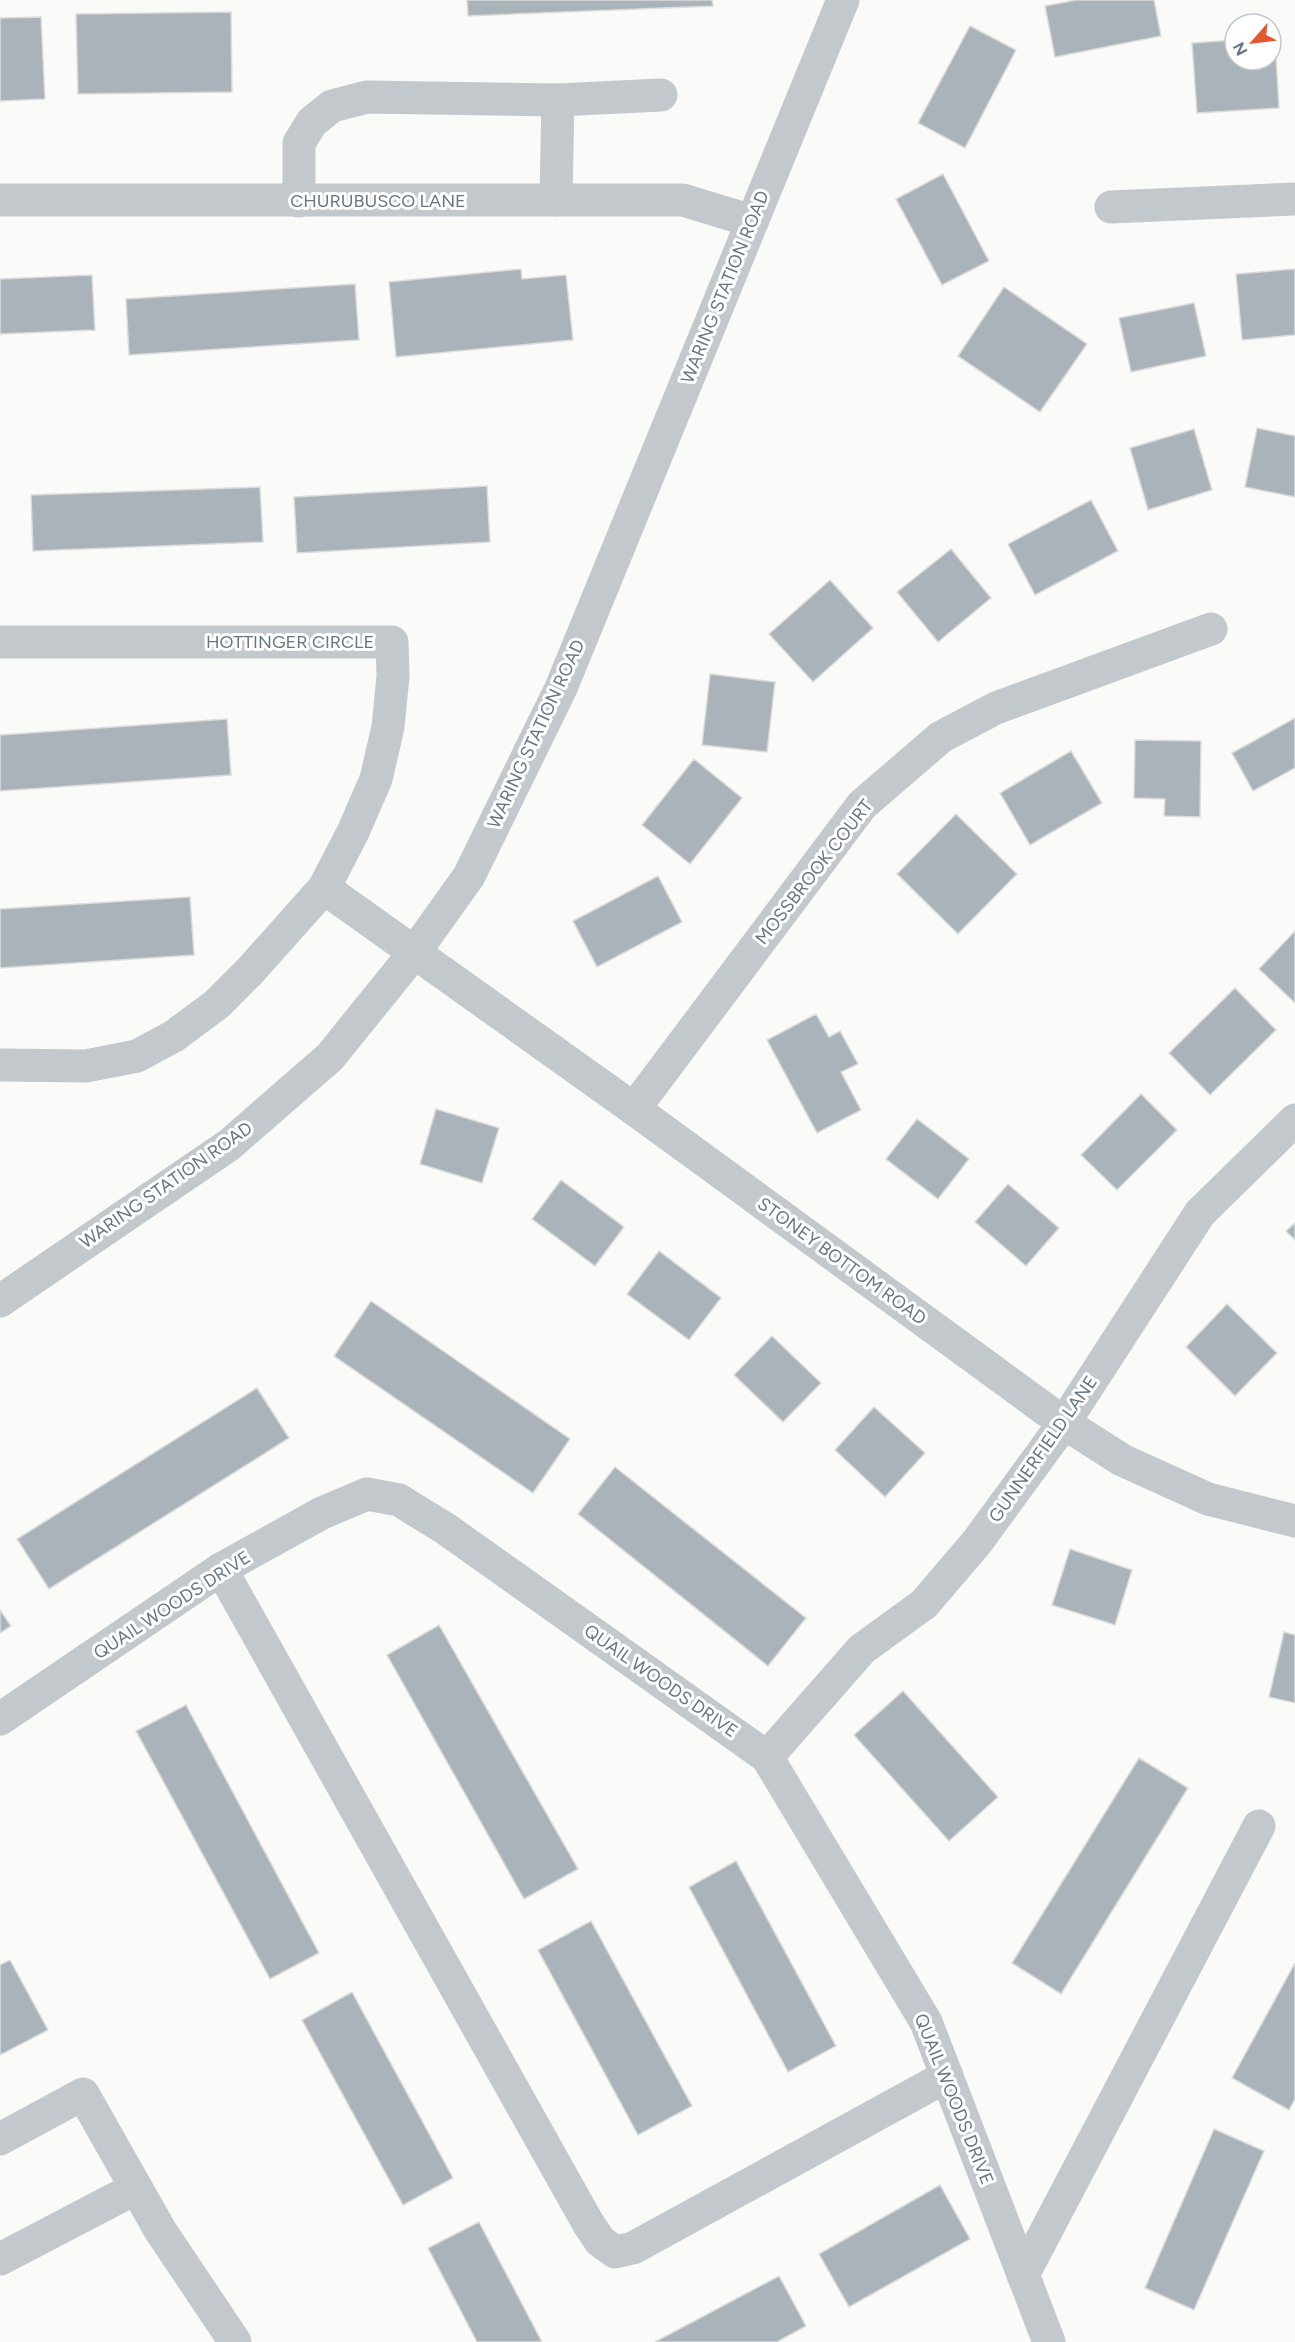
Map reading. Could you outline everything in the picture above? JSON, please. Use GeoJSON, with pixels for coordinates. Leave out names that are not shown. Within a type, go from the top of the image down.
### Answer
{"type":"FeatureCollection","features":[{"type":"Feature","properties":{"kind":"street","name":"WARING STATION ROAD"},"geometry":{"type":"LineString","coordinates":[[0,1301],[229,1145],[330,1057],[414,953],[469,876],[561,688],[843,0]]}},
{"type":"Feature","properties":{"kind":"street"},"geometry":{"type":"LineString","coordinates":[[299,201],[299,143],[312,122],[332,106],[367,97],[558,100],[661,95]]}},
{"type":"Feature","properties":{"kind":"street"},"geometry":{"type":"LineString","coordinates":[[556,200],[558,100]]}},
{"type":"Feature","properties":{"kind":"street","name":"CHURUBUSCO LANE"},"geometry":{"type":"LineString","coordinates":[[0,200],[683,200],[752,221]]}},
{"type":"Feature","properties":{"kind":"street"},"geometry":{"type":"LineString","coordinates":[[1111,207],[1295,200]]}},
{"type":"Feature","properties":{"kind":"street","name":"MOSSBROOK COURT"},"geometry":{"type":"LineString","coordinates":[[634,1109],[862,805],[940,737],[996,708],[1211,629]]}},
{"type":"Feature","properties":{"kind":"street","name":"HOTTINGER CIRCLE"},"geometry":{"type":"LineString","coordinates":[[0,642],[392,642],[393,676],[388,727],[376,779],[353,832],[324,888],[250,971],[217,1004],[174,1036],[137,1056],[86,1066],[0,1065]]}},
{"type":"Feature","properties":{"kind":"street"},"geometry":{"type":"LineString","coordinates":[[324,888],[414,953]]}},
{"type":"Feature","properties":{"kind":"street","name":"STONEY BOTTOM ROAD"},"geometry":{"type":"LineString","coordinates":[[414,953],[634,1109],[1064,1423],[1122,1460],[1208,1499],[1295,1521]]}},
{"type":"Feature","properties":{"kind":"street","name":"GUNNERFIELD LANE"},"geometry":{"type":"LineString","coordinates":[[767,1756],[862,1648],[924,1604],[977,1542],[1064,1423],[1200,1214],[1295,1120]]}},
{"type":"Feature","properties":{"kind":"street","name":"QUAIL WOODS DRIVE"},"geometry":{"type":"LineString","coordinates":[[0,1719],[221,1569],[322,1513],[367,1494],[399,1500],[446,1529],[767,1756],[926,2022],[1049,2342]]}},
{"type":"Feature","properties":{"kind":"street"},"geometry":{"type":"LineString","coordinates":[[221,1569],[588,2223],[600,2241],[615,2252],[633,2248],[947,2076]]}},
{"type":"Feature","properties":{"kind":"street"},"geometry":{"type":"LineString","coordinates":[[1023,2275],[1259,1826]]}},
{"type":"Feature","properties":{"kind":"street"},"geometry":{"type":"LineString","coordinates":[[0,2139],[83,2094],[160,2230],[235,2342]]}},
{"type":"Feature","properties":{"kind":"street"},"geometry":{"type":"LineString","coordinates":[[0,2259],[136,2188]]}},
{"type":"Feature","properties":{"kind":"building"},"geometry":{"type":"Polygon","coordinates":[[[467,0],[712,0],[713,6],[468,16],[467,0]]]}},
{"type":"Feature","properties":{"kind":"building"},"geometry":{"type":"Polygon","coordinates":[[[1076,0],[1154,0],[1161,36],[1055,57],[1045,6],[1076,0]]]}},
{"type":"Feature","properties":{"kind":"building"},"geometry":{"type":"Polygon","coordinates":[[[231,12],[232,92],[78,94],[76,14],[231,12]]]}},
{"type":"Feature","properties":{"kind":"building"},"geometry":{"type":"Polygon","coordinates":[[[41,17],[45,99],[0,101],[0,18],[41,17]]]}},
{"type":"Feature","properties":{"kind":"building"},"geometry":{"type":"Polygon","coordinates":[[[970,26],[1016,50],[965,148],[918,123],[970,26]]]}},
{"type":"Feature","properties":{"kind":"building"},"geometry":{"type":"Polygon","coordinates":[[[1223,41],[1223,72],[1277,72],[1279,108],[1197,113],[1192,43],[1223,41]]]}},
{"type":"Feature","properties":{"kind":"building"},"geometry":{"type":"Polygon","coordinates":[[[943,174],[989,261],[942,285],[896,199],[943,174]]]}},
{"type":"Feature","properties":{"kind":"building"},"geometry":{"type":"Polygon","coordinates":[[[521,269],[522,279],[566,275],[573,340],[396,357],[389,282],[521,269]]]}},
{"type":"Feature","properties":{"kind":"building"},"geometry":{"type":"Polygon","coordinates":[[[1295,269],[1295,335],[1242,340],[1236,274],[1295,269]]]}},
{"type":"Feature","properties":{"kind":"building"},"geometry":{"type":"Polygon","coordinates":[[[92,275],[95,330],[0,334],[0,279],[92,275]]]}},
{"type":"Feature","properties":{"kind":"building"},"geometry":{"type":"Polygon","coordinates":[[[355,284],[359,340],[129,355],[126,299],[355,284]]]}},
{"type":"Feature","properties":{"kind":"building"},"geometry":{"type":"Polygon","coordinates":[[[1004,287],[1087,344],[1040,412],[958,356],[1004,287]]]}},
{"type":"Feature","properties":{"kind":"building"},"geometry":{"type":"Polygon","coordinates":[[[1194,303],[1206,356],[1131,372],[1119,318],[1194,303]]]}},
{"type":"Feature","properties":{"kind":"building"},"geometry":{"type":"Polygon","coordinates":[[[1257,428],[1295,436],[1295,497],[1245,487],[1257,428]]]}},
{"type":"Feature","properties":{"kind":"building"},"geometry":{"type":"Polygon","coordinates":[[[1194,429],[1212,490],[1148,510],[1130,448],[1194,429]]]}},
{"type":"Feature","properties":{"kind":"building"},"geometry":{"type":"Polygon","coordinates":[[[487,486],[490,542],[297,553],[294,497],[487,486]]]}},
{"type":"Feature","properties":{"kind":"building"},"geometry":{"type":"Polygon","coordinates":[[[260,487],[263,542],[33,551],[31,495],[260,487]]]}},
{"type":"Feature","properties":{"kind":"building"},"geometry":{"type":"Polygon","coordinates":[[[1091,500],[1118,551],[1035,595],[1008,544],[1091,500]]]}},
{"type":"Feature","properties":{"kind":"building"},"geometry":{"type":"Polygon","coordinates":[[[951,549],[991,598],[938,642],[897,592],[951,549]]]}},
{"type":"Feature","properties":{"kind":"building"},"geometry":{"type":"Polygon","coordinates":[[[830,580],[873,628],[813,682],[769,634],[830,580]]]}},
{"type":"Feature","properties":{"kind":"building"},"geometry":{"type":"Polygon","coordinates":[[[710,674],[775,682],[767,752],[702,745],[710,674]]]}},
{"type":"Feature","properties":{"kind":"building"},"geometry":{"type":"Polygon","coordinates":[[[1295,718],[1295,768],[1253,791],[1232,753],[1295,718]]]}},
{"type":"Feature","properties":{"kind":"building"},"geometry":{"type":"Polygon","coordinates":[[[227,719],[231,775],[0,791],[0,735],[227,719]]]}},
{"type":"Feature","properties":{"kind":"building"},"geometry":{"type":"Polygon","coordinates":[[[1135,740],[1201,741],[1200,817],[1164,816],[1165,799],[1134,798],[1135,740]]]}},
{"type":"Feature","properties":{"kind":"building"},"geometry":{"type":"Polygon","coordinates":[[[1071,751],[1102,803],[1030,845],[1000,793],[1071,751]]]}},
{"type":"Feature","properties":{"kind":"building"},"geometry":{"type":"Polygon","coordinates":[[[694,759],[742,798],[690,864],[642,825],[694,759]]]}},
{"type":"Feature","properties":{"kind":"building"},"geometry":{"type":"Polygon","coordinates":[[[956,814],[1017,874],[958,934],[897,874],[956,814]]]}},
{"type":"Feature","properties":{"kind":"building"},"geometry":{"type":"Polygon","coordinates":[[[658,876],[682,922],[597,967],[573,921],[658,876]]]}},
{"type":"Feature","properties":{"kind":"building"},"geometry":{"type":"Polygon","coordinates":[[[190,897],[194,955],[0,968],[0,909],[190,897]]]}},
{"type":"Feature","properties":{"kind":"building"},"geometry":{"type":"Polygon","coordinates":[[[1295,931],[1295,1003],[1259,969],[1295,931]]]}},
{"type":"Feature","properties":{"kind":"building"},"geometry":{"type":"Polygon","coordinates":[[[1235,988],[1276,1030],[1210,1095],[1169,1053],[1235,988]]]}},
{"type":"Feature","properties":{"kind":"building"},"geometry":{"type":"Polygon","coordinates":[[[816,1014],[829,1037],[840,1031],[858,1064],[841,1072],[861,1110],[817,1133],[767,1040],[816,1014]]]}},
{"type":"Feature","properties":{"kind":"building"},"geometry":{"type":"Polygon","coordinates":[[[1141,1094],[1177,1130],[1117,1190],[1081,1155],[1141,1094]]]}},
{"type":"Feature","properties":{"kind":"building"},"geometry":{"type":"Polygon","coordinates":[[[436,1109],[499,1128],[482,1183],[420,1164],[436,1109]]]}},
{"type":"Feature","properties":{"kind":"building"},"geometry":{"type":"Polygon","coordinates":[[[917,1119],[969,1159],[938,1199],[886,1159],[917,1119]]]}},
{"type":"Feature","properties":{"kind":"building"},"geometry":{"type":"Polygon","coordinates":[[[561,1180],[624,1227],[595,1266],[532,1219],[561,1180]]]}},
{"type":"Feature","properties":{"kind":"building"},"geometry":{"type":"Polygon","coordinates":[[[1008,1184],[1059,1228],[1026,1266],[975,1222],[1008,1184]]]}},
{"type":"Feature","properties":{"kind":"building"},"geometry":{"type":"Polygon","coordinates":[[[1295,1223],[1295,1240],[1286,1231],[1295,1223]]]}},
{"type":"Feature","properties":{"kind":"building"},"geometry":{"type":"Polygon","coordinates":[[[659,1251],[721,1298],[689,1340],[627,1294],[659,1251]]]}},
{"type":"Feature","properties":{"kind":"building"},"geometry":{"type":"Polygon","coordinates":[[[371,1301],[570,1439],[533,1493],[334,1356],[371,1301]]]}},
{"type":"Feature","properties":{"kind":"building"},"geometry":{"type":"Polygon","coordinates":[[[1227,1304],[1277,1353],[1235,1396],[1186,1347],[1227,1304]]]}},
{"type":"Feature","properties":{"kind":"building"},"geometry":{"type":"Polygon","coordinates":[[[772,1336],[821,1383],[783,1422],[734,1375],[772,1336]]]}},
{"type":"Feature","properties":{"kind":"building"},"geometry":{"type":"Polygon","coordinates":[[[257,1388],[289,1438],[49,1589],[17,1539],[257,1388]]]}},
{"type":"Feature","properties":{"kind":"building"},"geometry":{"type":"Polygon","coordinates":[[[874,1407],[925,1453],[885,1497],[835,1450],[874,1407]]]}},
{"type":"Feature","properties":{"kind":"building"},"geometry":{"type":"Polygon","coordinates":[[[615,1467],[806,1618],[768,1666],[578,1514],[615,1467]]]}},
{"type":"Feature","properties":{"kind":"building"},"geometry":{"type":"Polygon","coordinates":[[[1070,1549],[1132,1570],[1115,1625],[1052,1605],[1070,1549]]]}},
{"type":"Feature","properties":{"kind":"building"},"geometry":{"type":"Polygon","coordinates":[[[0,1610],[11,1626],[0,1633],[0,1610]]]}},
{"type":"Feature","properties":{"kind":"building"},"geometry":{"type":"Polygon","coordinates":[[[439,1625],[578,1869],[524,1899],[387,1655],[439,1625]]]}},
{"type":"Feature","properties":{"kind":"building"},"geometry":{"type":"Polygon","coordinates":[[[1284,1632],[1295,1635],[1295,1703],[1269,1697],[1284,1632]]]}},
{"type":"Feature","properties":{"kind":"building"},"geometry":{"type":"Polygon","coordinates":[[[903,1691],[998,1797],[949,1841],[854,1735],[903,1691]]]}},
{"type":"Feature","properties":{"kind":"building"},"geometry":{"type":"Polygon","coordinates":[[[186,1705],[319,1953],[270,1979],[136,1731],[186,1705]]]}},
{"type":"Feature","properties":{"kind":"building"},"geometry":{"type":"Polygon","coordinates":[[[1139,1758],[1188,1788],[1061,1994],[1012,1963],[1139,1758]]]}},
{"type":"Feature","properties":{"kind":"building"},"geometry":{"type":"Polygon","coordinates":[[[736,1861],[836,2046],[788,2072],[689,1887],[736,1861]]]}},
{"type":"Feature","properties":{"kind":"building"},"geometry":{"type":"Polygon","coordinates":[[[591,1921],[692,2106],[638,2135],[538,1950],[591,1921]]]}},
{"type":"Feature","properties":{"kind":"building"},"geometry":{"type":"Polygon","coordinates":[[[10,1960],[48,2030],[0,2055],[0,1965],[10,1960]]]}},
{"type":"Feature","properties":{"kind":"building"},"geometry":{"type":"Polygon","coordinates":[[[1295,1963],[1295,2099],[1289,2110],[1232,2078],[1295,1963]]]}},
{"type":"Feature","properties":{"kind":"building"},"geometry":{"type":"Polygon","coordinates":[[[352,1992],[453,2178],[403,2205],[302,2020],[352,1992]]]}},
{"type":"Feature","properties":{"kind":"building"},"geometry":{"type":"Polygon","coordinates":[[[1214,2129],[1264,2151],[1194,2310],[1145,2288],[1214,2129]]]}},
{"type":"Feature","properties":{"kind":"building"},"geometry":{"type":"Polygon","coordinates":[[[940,2185],[970,2239],[849,2307],[819,2254],[940,2185]]]}},
{"type":"Feature","properties":{"kind":"building"},"geometry":{"type":"Polygon","coordinates":[[[479,2222],[542,2342],[477,2342],[428,2248],[479,2222]]]}},
{"type":"Feature","properties":{"kind":"building"},"geometry":{"type":"Polygon","coordinates":[[[779,2276],[806,2326],[777,2342],[655,2342],[779,2276]]]}}]}
